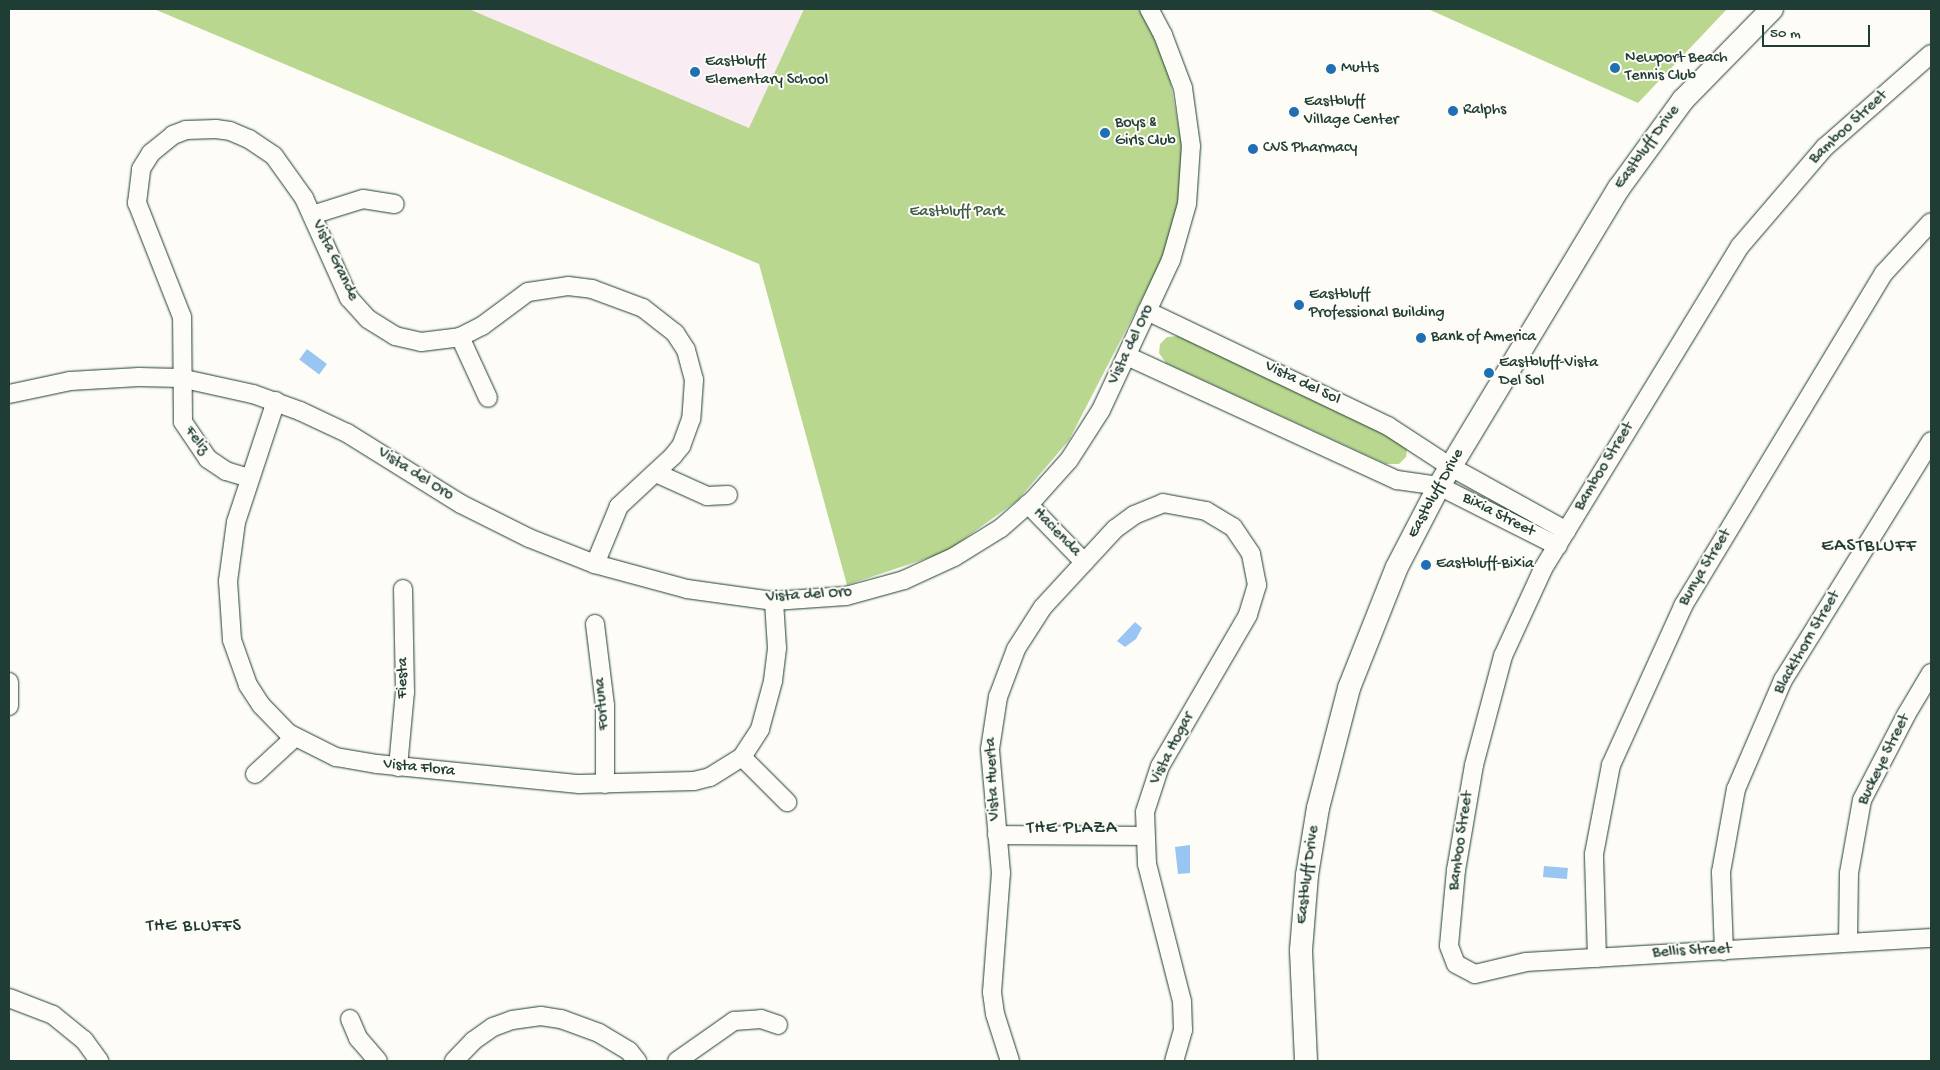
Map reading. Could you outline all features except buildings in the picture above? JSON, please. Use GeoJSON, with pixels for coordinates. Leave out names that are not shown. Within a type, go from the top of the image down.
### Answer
{"type":"FeatureCollection","features":[{"type":"Feature","properties":{"kind":"main road","name":"Eastbluff Drive"},"geometry":{"type":"LineString","coordinates":[[1306,1061],[1301,950],[1307,875],[1318,808],[1334,741],[1369,632],[1397,567],[1439,486],[1562,281],[1650,142],[1709,70],[1772,9]]}},
{"type":"Feature","properties":{"kind":"street","name":"Vista del Oro"},"geometry":{"type":"LineString","coordinates":[[9,394],[70,381],[116,377],[180,378],[276,401],[347,433],[495,522],[595,564],[687,589],[774,602],[846,596],[921,573],[970,548],[1028,504],[1080,444],[1101,410],[1127,356],[1180,233],[1188,190],[1191,146],[1188,117],[1177,69],[1149,9]]}},
{"type":"Feature","properties":{"kind":"street","name":"Bamboo Street"},"geometry":{"type":"LineString","coordinates":[[1456,964],[1449,946],[1456,870],[1474,765],[1504,656],[1543,569],[1740,246],[1825,147],[1931,54]]}},
{"type":"Feature","properties":{"kind":"street","name":"Vista Grande"},"geometry":{"type":"LineString","coordinates":[[180,378],[182,317],[137,203],[141,169],[151,153],[173,135],[186,130],[216,129],[230,132],[250,139],[274,156],[296,182],[342,285],[368,320],[409,341],[431,342],[460,337],[482,326],[528,292],[557,286],[592,289],[621,298],[661,318],[686,350],[694,380],[694,397],[691,419],[681,446],[656,473],[619,506],[595,564]]}},
{"type":"Feature","properties":{"kind":"street"},"geometry":{"type":"LineString","coordinates":[[312,215],[363,198],[395,204]]}},
{"type":"Feature","properties":{"kind":"street","name":"Bunya Street"},"geometry":{"type":"LineString","coordinates":[[1597,958],[1594,854],[1611,765],[1679,615],[1884,272],[1931,222]]}},
{"type":"Feature","properties":{"kind":"street","name":"Vista del Sol"},"geometry":{"type":"LineString","coordinates":[[1147,311],[1388,426],[1451,467]]}},
{"type":"Feature","properties":{"kind":"street"},"geometry":{"type":"LineString","coordinates":[[460,337],[488,398]]}},
{"type":"Feature","properties":{"kind":"street"},"geometry":{"type":"LineString","coordinates":[[1127,356],[1397,480],[1439,486]]}},
{"type":"Feature","properties":{"kind":"street","name":"Feliz"},"geometry":{"type":"LineString","coordinates":[[180,378],[183,422],[187,430],[208,459],[226,470],[249,478]]}},
{"type":"Feature","properties":{"kind":"street","name":"Vista Flora"},"geometry":{"type":"LineString","coordinates":[[276,401],[249,478],[230,551],[228,601],[232,640],[242,670],[260,705],[295,737],[336,757],[398,766],[605,784],[694,781],[717,774],[742,757],[760,728],[773,681],[777,641],[774,602]]}},
{"type":"Feature","properties":{"kind":"street","name":"Blackthorn Street"},"geometry":{"type":"LineString","coordinates":[[1724,950],[1721,872],[1736,789],[1783,680],[1931,441]]}},
{"type":"Feature","properties":{"kind":"street","name":"Bixia Street"},"geometry":{"type":"LineString","coordinates":[[1451,467],[1562,539]]}},
{"type":"Feature","properties":{"kind":"street"},"geometry":{"type":"LineString","coordinates":[[656,473],[708,496],[728,495]]}},
{"type":"Feature","properties":{"kind":"street","name":"Bixia Street"},"geometry":{"type":"LineString","coordinates":[[1439,486],[1562,539]]}},
{"type":"Feature","properties":{"kind":"street","name":"Vista Huerta"},"geometry":{"type":"LineString","coordinates":[[1010,1061],[995,1014],[992,992],[1001,900],[990,749],[993,723],[1006,673],[1029,626],[1084,562],[1115,529],[1134,515],[1163,503]]}},
{"type":"Feature","properties":{"kind":"street","name":"Vista Hogar"},"geometry":{"type":"LineString","coordinates":[[1163,503],[1206,511],[1233,527],[1251,554],[1257,585],[1248,615],[1160,766],[1145,812],[1144,836],[1147,864],[1182,1001],[1183,1030],[1174,1061]]}},
{"type":"Feature","properties":{"kind":"street","name":"Hacienda"},"geometry":{"type":"LineString","coordinates":[[1028,504],[1084,562]]}},
{"type":"Feature","properties":{"kind":"street","name":"Fiesta"},"geometry":{"type":"LineString","coordinates":[[398,766],[405,692],[403,589]]}},
{"type":"Feature","properties":{"kind":"street","name":"Fortuna"},"geometry":{"type":"LineString","coordinates":[[595,624],[604,706],[605,784]]}},
{"type":"Feature","properties":{"kind":"street","name":"Buckeye Street"},"geometry":{"type":"LineString","coordinates":[[1848,942],[1849,873],[1862,800],[1906,715],[1931,673]]}},
{"type":"Feature","properties":{"kind":"street"},"geometry":{"type":"LineString","coordinates":[[9,682],[9,706]]}},
{"type":"Feature","properties":{"kind":"street"},"geometry":{"type":"LineString","coordinates":[[255,774],[295,737]]}},
{"type":"Feature","properties":{"kind":"street"},"geometry":{"type":"LineString","coordinates":[[742,757],[787,802]]}},
{"type":"Feature","properties":{"kind":"street"},"geometry":{"type":"LineString","coordinates":[[997,835],[1144,836]]}},
{"type":"Feature","properties":{"kind":"street","name":"Bellis Street"},"geometry":{"type":"LineString","coordinates":[[1456,964],[1475,974],[1526,962],[1931,938]]}},
{"type":"Feature","properties":{"kind":"street"},"geometry":{"type":"LineString","coordinates":[[9,998],[53,1014],[84,1040],[99,1061]]}},
{"type":"Feature","properties":{"kind":"street"},"geometry":{"type":"LineString","coordinates":[[454,1061],[473,1041],[493,1027],[512,1020],[541,1016],[561,1019],[599,1033],[628,1051],[638,1061]]}},
{"type":"Feature","properties":{"kind":"street"},"geometry":{"type":"LineString","coordinates":[[350,1019],[358,1038],[378,1061]]}},
{"type":"Feature","properties":{"kind":"street"},"geometry":{"type":"LineString","coordinates":[[677,1061],[734,1021],[761,1019],[778,1026]]}},
{"type":"Feature","properties":{"kind":"shaded area","name":"Eastbluff Elementary School"},"geometry":{"type":"Polygon","coordinates":[[[469,9],[804,9],[749,129],[469,9]]]}},
{"type":"Feature","properties":{"kind":"green space","name":"Eastbluff Park"},"geometry":{"type":"Polygon","coordinates":[[[154,9],[469,9],[749,128],[804,9],[1138,9],[1150,27],[1170,79],[1181,141],[1181,202],[1159,266],[1069,440],[1018,500],[946,552],[847,585],[759,264],[154,9]]]}},
{"type":"Feature","properties":{"kind":"green space","name":"Newport Beach Tennis Club"},"geometry":{"type":"Polygon","coordinates":[[[1428,9],[1727,9],[1638,103],[1428,9]]]}},
{"type":"Feature","properties":{"kind":"green space"},"geometry":{"type":"Polygon","coordinates":[[[1179,336],[1398,438],[1407,448],[1406,457],[1399,464],[1386,464],[1166,363],[1159,353],[1160,344],[1167,337],[1179,336]]]}},
{"type":"Feature","properties":{"kind":"water"},"geometry":{"type":"Polygon","coordinates":[[[307,349],[327,364],[319,374],[299,359],[307,349]]]}},
{"type":"Feature","properties":{"kind":"water"},"geometry":{"type":"Polygon","coordinates":[[[1135,622],[1142,628],[1136,639],[1125,647],[1117,641],[1135,622]]]}},
{"type":"Feature","properties":{"kind":"water"},"geometry":{"type":"Polygon","coordinates":[[[1190,845],[1190,873],[1178,874],[1175,847],[1190,845]]]}},
{"type":"Feature","properties":{"kind":"water"},"geometry":{"type":"Polygon","coordinates":[[[1544,866],[1568,868],[1567,879],[1543,877],[1544,866]]]}},
{"type":"Feature","properties":{"kind":"place","name":"Newport Beach Tennis Club"},"geometry":{"type":"Point","coordinates":[1615,68]}},
{"type":"Feature","properties":{"kind":"place","name":"Mutts"},"geometry":{"type":"Point","coordinates":[1331,69]}},
{"type":"Feature","properties":{"kind":"place","name":"Eastbluff Elementary School"},"geometry":{"type":"Point","coordinates":[695,72]}},
{"type":"Feature","properties":{"kind":"place","name":"Ralphs"},"geometry":{"type":"Point","coordinates":[1453,111]}},
{"type":"Feature","properties":{"kind":"place","name":"Eastbluff Village Center"},"geometry":{"type":"Point","coordinates":[1294,112]}},
{"type":"Feature","properties":{"kind":"place","name":"Boys & Girls Club"},"geometry":{"type":"Point","coordinates":[1105,133]}},
{"type":"Feature","properties":{"kind":"place","name":"CVS Pharmacy"},"geometry":{"type":"Point","coordinates":[1253,149]}},
{"type":"Feature","properties":{"kind":"place","name":"Eastbluff Professional Building"},"geometry":{"type":"Point","coordinates":[1299,305]}},
{"type":"Feature","properties":{"kind":"place","name":"Bank of America"},"geometry":{"type":"Point","coordinates":[1421,338]}},
{"type":"Feature","properties":{"kind":"place","name":"Eastbluff-Vista Del Sol"},"geometry":{"type":"Point","coordinates":[1489,373]}},
{"type":"Feature","properties":{"kind":"place","name":"Eastbluff-Bixia"},"geometry":{"type":"Point","coordinates":[1426,565]}},
{"type":"Feature","properties":{"kind":"district","name":"EASTBLUFF"},"geometry":{"type":"Point","coordinates":[1869,547]}},
{"type":"Feature","properties":{"kind":"district","name":"THE PLAZA"},"geometry":{"type":"Point","coordinates":[1072,829]}},
{"type":"Feature","properties":{"kind":"district","name":"THE BLUFFS"},"geometry":{"type":"Point","coordinates":[194,927]}}]}
